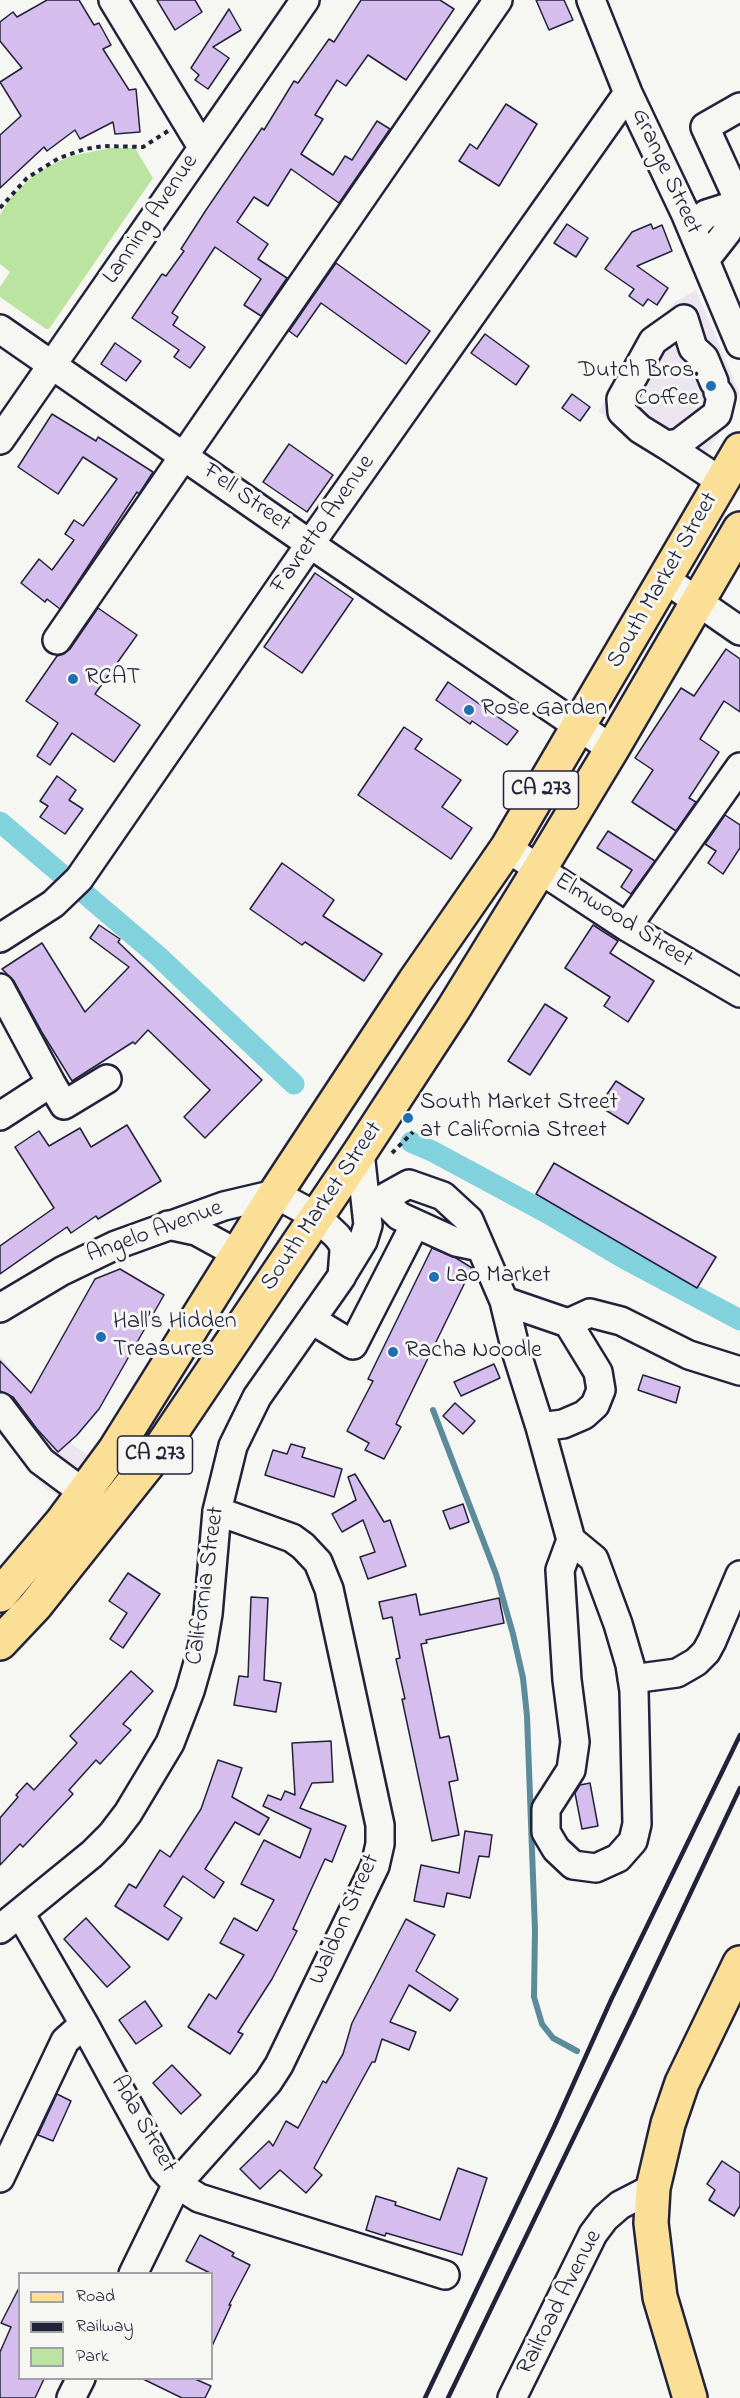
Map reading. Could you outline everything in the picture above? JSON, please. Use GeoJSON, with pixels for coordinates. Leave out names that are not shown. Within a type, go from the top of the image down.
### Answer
{"type":"FeatureCollection","features":[{"type":"Feature","properties":{"kind":"main road","name":"South Market Street"},"geometry":{"type":"LineString","coordinates":[[274,1194],[415,981],[507,848],[740,450]]}},
{"type":"Feature","properties":{"kind":"main road","name":"South Market Street"},"geometry":{"type":"LineString","coordinates":[[0,1643],[50,1588],[160,1449],[316,1216],[374,1154],[454,1008],[612,749],[740,529]]}},
{"type":"Feature","properties":{"kind":"main road","name":"CA 273"},"geometry":{"type":"LineString","coordinates":[[0,1595],[84,1493],[115,1450],[274,1194]]}},
{"type":"Feature","properties":{"kind":"main road"},"geometry":{"type":"LineString","coordinates":[[690,2398],[660,2297],[651,2223],[653,2188],[668,2124],[681,2084],[740,1964]]}},
{"type":"Feature","properties":{"kind":"street"},"geometry":{"type":"LineString","coordinates":[[113,0],[202,147]]}},
{"type":"Feature","properties":{"kind":"street","name":"Lanning Avenue"},"geometry":{"type":"LineString","coordinates":[[0,440],[305,0]]}},
{"type":"Feature","properties":{"kind":"street"},"geometry":{"type":"LineString","coordinates":[[57,640],[498,0]]}},
{"type":"Feature","properties":{"kind":"street","name":"Grange Street"},"geometry":{"type":"LineString","coordinates":[[591,0],[628,93],[730,310],[740,344]]}},
{"type":"Feature","properties":{"kind":"street","name":"Favretto Avenue"},"geometry":{"type":"LineString","coordinates":[[0,938],[53,904],[74,884],[628,93]]}},
{"type":"Feature","properties":{"kind":"street"},"geometry":{"type":"LineString","coordinates":[[705,260],[727,232],[735,201],[705,128],[740,107]]}},
{"type":"Feature","properties":{"kind":"street"},"geometry":{"type":"LineString","coordinates":[[692,229],[706,214],[735,201]]}},
{"type":"Feature","properties":{"kind":"street"},"geometry":{"type":"LineString","coordinates":[[722,482],[640,429],[622,412],[621,399],[653,341],[684,319],[730,310]]}},
{"type":"Feature","properties":{"kind":"street"},"geometry":{"type":"LineString","coordinates":[[666,445],[679,443],[717,414],[721,397],[704,358],[693,348],[684,319]]}},
{"type":"Feature","properties":{"kind":"street","name":"Fell Street"},"geometry":{"type":"LineString","coordinates":[[0,329],[310,544],[612,749]]}},
{"type":"Feature","properties":{"kind":"street"},"geometry":{"type":"LineString","coordinates":[[665,579],[740,631]]}},
{"type":"Feature","properties":{"kind":"street"},"geometry":{"type":"LineString","coordinates":[[627,927],[740,767]]}},
{"type":"Feature","properties":{"kind":"street","name":"Elmwood Street"},"geometry":{"type":"LineString","coordinates":[[507,848],[627,927],[740,993]]}},
{"type":"Feature","properties":{"kind":"street"},"geometry":{"type":"LineString","coordinates":[[0,988],[64,1105],[107,1079]]}},
{"type":"Feature","properties":{"kind":"street"},"geometry":{"type":"LineString","coordinates":[[0,1116],[51,1083]]}},
{"type":"Feature","properties":{"kind":"street","name":"California Street"},"geometry":{"type":"LineString","coordinates":[[10,1921],[92,1854],[112,1834],[129,1813],[170,1743],[190,1691],[202,1649],[208,1614],[217,1511],[228,1461],[257,1397],[342,1276],[366,1234],[374,1202],[374,1154]]}},
{"type":"Feature","properties":{"kind":"street"},"geometry":{"type":"LineString","coordinates":[[374,1202],[409,1184],[443,1196],[469,1220],[504,1301],[516,1351],[540,1427],[571,1540],[594,1559],[618,1624],[632,1679],[637,1824],[633,1841],[618,1858],[596,1868],[573,1865],[556,1850],[546,1832],[546,1809],[571,1770],[575,1742],[567,1680],[560,1570],[571,1540]]}},
{"type":"Feature","properties":{"kind":"street"},"geometry":{"type":"LineString","coordinates":[[274,1194],[316,1216],[334,1232],[343,1244],[345,1259],[342,1276]]}},
{"type":"Feature","properties":{"kind":"street","name":"Angelo Avenue"},"geometry":{"type":"LineString","coordinates":[[0,1308],[80,1261],[168,1225],[224,1206],[274,1194]]}},
{"type":"Feature","properties":{"kind":"street"},"geometry":{"type":"LineString","coordinates":[[374,1202],[456,1242],[480,1247]]}},
{"type":"Feature","properties":{"kind":"street"},"geometry":{"type":"LineString","coordinates":[[312,1320],[352,1345],[415,1224]]}},
{"type":"Feature","properties":{"kind":"street"},"geometry":{"type":"LineString","coordinates":[[168,1225],[196,1231],[238,1254]]}},
{"type":"Feature","properties":{"kind":"street"},"geometry":{"type":"LineString","coordinates":[[504,1301],[568,1323],[598,1372],[601,1390],[595,1405],[584,1415],[563,1424],[540,1427]]}},
{"type":"Feature","properties":{"kind":"street"},"geometry":{"type":"LineString","coordinates":[[568,1323],[590,1313],[621,1321],[689,1355],[740,1371]]}},
{"type":"Feature","properties":{"kind":"street"},"geometry":{"type":"LineString","coordinates":[[0,1407],[41,1461],[84,1493]]}},
{"type":"Feature","properties":{"kind":"street","name":"Waldon Street"},"geometry":{"type":"LineString","coordinates":[[134,2272],[177,2184],[268,2082],[279,2065],[375,1866],[380,1844],[380,1825],[329,1589],[318,1562],[292,1538],[217,1511]]}},
{"type":"Feature","properties":{"kind":"street"},"geometry":{"type":"LineString","coordinates":[[632,1679],[677,1673],[696,1662],[706,1652],[712,1641],[740,1575]]}},
{"type":"Feature","properties":{"kind":"street","name":"Ada Street"},"geometry":{"type":"LineString","coordinates":[[10,1921],[84,2024],[163,2169],[177,2184],[199,2198],[446,2275]]}},
{"type":"Feature","properties":{"kind":"street"},"geometry":{"type":"LineString","coordinates":[[0,2178],[65,2041],[84,2024]]}},
{"type":"Feature","properties":{"kind":"street","name":"Railroad Avenue"},"geometry":{"type":"LineString","coordinates":[[512,2398],[593,2234],[605,2218],[620,2205],[653,2188]]}},
{"type":"Feature","properties":{"kind":"street"},"geometry":{"type":"LineString","coordinates":[[71,2398],[80,2380]]}},
{"type":"Feature","properties":{"kind":"path"},"geometry":{"type":"LineString","coordinates":[[0,208],[27,178],[59,158],[85,149],[104,146],[143,147],[171,129]]}},
{"type":"Feature","properties":{"kind":"path"},"geometry":{"type":"LineString","coordinates":[[374,1154],[413,1132]]}},
{"type":"Feature","properties":{"kind":"shaded area"},"geometry":{"type":"Polygon","coordinates":[[[696,290],[740,394],[732,405],[731,416],[690,477],[598,411],[660,320],[675,302],[696,290]]]}},
{"type":"Feature","properties":{"kind":"shaded area"},"geometry":{"type":"Polygon","coordinates":[[[0,1356],[73,1445],[90,1456],[60,1497],[44,1487],[0,1434],[0,1356]]]}},
{"type":"Feature","properties":{"kind":"green space"},"geometry":{"type":"Polygon","coordinates":[[[110,148],[135,148],[153,178],[49,329],[46,329],[0,297],[0,287],[10,272],[0,264],[0,215],[11,197],[32,177],[49,166],[71,156],[110,148]]]}},
{"type":"Feature","properties":{"kind":"building"},"geometry":{"type":"Polygon","coordinates":[[[47,0],[79,0],[94,25],[99,23],[111,45],[103,49],[129,90],[136,89],[140,132],[115,134],[113,122],[80,139],[75,130],[47,151],[44,147],[0,188],[0,135],[21,116],[0,82],[22,68],[0,41],[0,22],[13,12],[17,17],[47,0]]]}},
{"type":"Feature","properties":{"kind":"building"},"geometry":{"type":"Polygon","coordinates":[[[157,0],[195,0],[202,12],[175,30],[157,0]]]}},
{"type":"Feature","properties":{"kind":"building"},"geometry":{"type":"Polygon","coordinates":[[[361,0],[440,0],[454,9],[406,80],[368,55],[346,86],[337,80],[315,115],[323,119],[301,154],[333,175],[345,156],[352,160],[377,121],[390,129],[339,203],[291,169],[268,206],[254,197],[237,222],[268,244],[258,259],[287,278],[261,316],[244,305],[261,279],[215,247],[172,313],[178,317],[173,325],[205,347],[190,368],[174,357],[179,350],[132,318],[162,274],[166,276],[184,251],[181,249],[206,210],[262,128],[264,130],[294,81],[298,83],[329,39],[334,42],[361,0]]]}},
{"type":"Feature","properties":{"kind":"building"},"geometry":{"type":"Polygon","coordinates":[[[536,0],[564,0],[573,20],[549,30],[536,0]]]}},
{"type":"Feature","properties":{"kind":"building"},"geometry":{"type":"Polygon","coordinates":[[[229,9],[241,30],[213,47],[229,58],[208,89],[195,80],[199,75],[191,68],[229,9]]]}},
{"type":"Feature","properties":{"kind":"building"},"geometry":{"type":"Polygon","coordinates":[[[506,104],[537,124],[499,186],[459,161],[470,144],[477,149],[506,104]]]}},
{"type":"Feature","properties":{"kind":"building"},"geometry":{"type":"Polygon","coordinates":[[[567,224],[588,238],[576,257],[554,243],[567,224]]]}},
{"type":"Feature","properties":{"kind":"building"},"geometry":{"type":"Polygon","coordinates":[[[651,224],[653,229],[662,225],[672,251],[637,266],[668,288],[657,305],[648,299],[643,306],[629,296],[634,289],[605,269],[632,232],[651,224]]]}},
{"type":"Feature","properties":{"kind":"building"},"geometry":{"type":"Polygon","coordinates":[[[336,263],[430,331],[406,364],[321,303],[297,337],[289,331],[336,263]]]}},
{"type":"Feature","properties":{"kind":"building"},"geometry":{"type":"Polygon","coordinates":[[[485,334],[529,366],[516,385],[471,353],[485,334]]]}},
{"type":"Feature","properties":{"kind":"building"},"geometry":{"type":"Polygon","coordinates":[[[115,343],[141,361],[126,381],[101,364],[115,343]]]}},
{"type":"Feature","properties":{"kind":"building"},"geometry":{"type":"Polygon","coordinates":[[[572,394],[590,407],[580,421],[562,408],[572,394]]]}},
{"type":"Feature","properties":{"kind":"building"},"geometry":{"type":"Polygon","coordinates":[[[52,414],[96,441],[98,437],[153,472],[139,494],[137,492],[60,609],[47,599],[45,602],[21,583],[39,559],[52,570],[74,540],[65,534],[74,520],[83,526],[117,479],[83,457],[58,494],[18,467],[52,414]]]}},
{"type":"Feature","properties":{"kind":"building"},"geometry":{"type":"Polygon","coordinates":[[[289,444],[333,475],[307,512],[263,482],[289,444]]]}},
{"type":"Feature","properties":{"kind":"building"},"geometry":{"type":"Polygon","coordinates":[[[315,573],[353,599],[302,673],[264,647],[315,573]]]}},
{"type":"Feature","properties":{"kind":"building","name":"RCAT"},"geometry":{"type":"Polygon","coordinates":[[[98,608],[137,635],[95,694],[140,725],[114,762],[72,733],[50,765],[37,756],[58,723],[26,701],[57,656],[70,649],[98,608]]]}},
{"type":"Feature","properties":{"kind":"building"},"geometry":{"type":"Polygon","coordinates":[[[726,649],[740,659],[740,712],[724,701],[700,739],[719,752],[689,798],[696,802],[676,831],[632,802],[653,770],[635,758],[681,688],[694,696],[726,649]]]}},
{"type":"Feature","properties":{"kind":"building","name":"Rose Garden"},"geometry":{"type":"Polygon","coordinates":[[[448,682],[518,731],[507,745],[472,721],[470,724],[436,700],[448,682]]]}},
{"type":"Feature","properties":{"kind":"building"},"geometry":{"type":"Polygon","coordinates":[[[404,727],[422,739],[415,749],[461,780],[442,807],[472,828],[451,859],[358,795],[404,727]]]}},
{"type":"Feature","properties":{"kind":"building"},"geometry":{"type":"Polygon","coordinates":[[[57,776],[76,790],[69,800],[83,809],[65,834],[40,817],[48,806],[40,801],[57,776]]]}},
{"type":"Feature","properties":{"kind":"building"},"geometry":{"type":"Polygon","coordinates":[[[725,815],[740,825],[740,848],[723,874],[708,863],[716,851],[705,844],[725,815]]]}},
{"type":"Feature","properties":{"kind":"building"},"geometry":{"type":"Polygon","coordinates":[[[608,831],[655,861],[631,894],[621,887],[632,870],[597,848],[608,831]]]}},
{"type":"Feature","properties":{"kind":"building"},"geometry":{"type":"Polygon","coordinates":[[[282,863],[334,900],[323,916],[382,954],[364,981],[305,942],[302,945],[250,909],[282,863]]]}},
{"type":"Feature","properties":{"kind":"building"},"geometry":{"type":"Polygon","coordinates":[[[99,925],[120,939],[118,942],[262,1080],[205,1138],[184,1117],[210,1090],[148,1030],[135,1044],[133,1042],[72,1081],[14,981],[2,969],[42,943],[85,1012],[129,967],[90,938],[99,925]]]}},
{"type":"Feature","properties":{"kind":"building"},"geometry":{"type":"Polygon","coordinates":[[[593,925],[618,941],[610,953],[654,981],[628,1022],[604,1006],[610,997],[565,968],[593,925]]]}},
{"type":"Feature","properties":{"kind":"building"},"geometry":{"type":"Polygon","coordinates":[[[545,1004],[567,1018],[530,1075],[508,1061],[545,1004]]]}},
{"type":"Feature","properties":{"kind":"building"},"geometry":{"type":"Polygon","coordinates":[[[616,1081],[644,1099],[628,1124],[599,1106],[616,1081]]]}},
{"type":"Feature","properties":{"kind":"building"},"geometry":{"type":"Polygon","coordinates":[[[127,1125],[161,1181],[98,1219],[96,1216],[71,1233],[67,1227],[0,1274],[0,1246],[54,1208],[15,1147],[39,1131],[49,1146],[80,1128],[91,1147],[127,1125]]]}},
{"type":"Feature","properties":{"kind":"building"},"geometry":{"type":"Polygon","coordinates":[[[554,1163],[716,1257],[697,1288],[536,1194],[554,1163]]]}},
{"type":"Feature","properties":{"kind":"building"},"geometry":{"type":"Polygon","coordinates":[[[432,1248],[472,1268],[396,1424],[401,1427],[384,1459],[365,1450],[369,1443],[347,1431],[373,1381],[368,1379],[432,1248]]]}},
{"type":"Feature","properties":{"kind":"building","name":"Hall’s Hidden Treasures"},"geometry":{"type":"Polygon","coordinates":[[[120,1269],[164,1295],[99,1409],[77,1435],[58,1452],[13,1397],[0,1391],[0,1361],[31,1393],[95,1279],[120,1269]]]}},
{"type":"Feature","properties":{"kind":"building"},"geometry":{"type":"Polygon","coordinates":[[[494,1364],[500,1378],[461,1396],[454,1382],[494,1364]]]}},
{"type":"Feature","properties":{"kind":"building"},"geometry":{"type":"Polygon","coordinates":[[[643,1375],[680,1387],[676,1403],[638,1390],[643,1375]]]}},
{"type":"Feature","properties":{"kind":"building"},"geometry":{"type":"Polygon","coordinates":[[[455,1403],[475,1421],[463,1434],[443,1416],[455,1403]]]}},
{"type":"Feature","properties":{"kind":"building"},"geometry":{"type":"Polygon","coordinates":[[[291,1444],[305,1448],[302,1457],[342,1469],[334,1497],[265,1475],[273,1450],[287,1454],[291,1444]]]}},
{"type":"Feature","properties":{"kind":"building"},"geometry":{"type":"Polygon","coordinates":[[[355,1474],[384,1522],[390,1520],[406,1566],[368,1579],[360,1557],[375,1552],[363,1520],[342,1532],[332,1514],[356,1500],[348,1477],[355,1474]]]}},
{"type":"Feature","properties":{"kind":"building"},"geometry":{"type":"Polygon","coordinates":[[[463,1504],[469,1522],[450,1529],[443,1511],[463,1504]]]}},
{"type":"Feature","properties":{"kind":"building"},"geometry":{"type":"Polygon","coordinates":[[[128,1573],[160,1594],[123,1648],[110,1639],[127,1613],[109,1601],[128,1573]]]}},
{"type":"Feature","properties":{"kind":"building"},"geometry":{"type":"Polygon","coordinates":[[[416,1594],[420,1615],[499,1598],[504,1623],[426,1640],[427,1643],[421,1644],[440,1738],[449,1736],[458,1780],[449,1782],[459,1835],[432,1841],[402,1699],[405,1699],[396,1659],[400,1658],[392,1617],[383,1619],[379,1602],[416,1594]]]}},
{"type":"Feature","properties":{"kind":"building"},"geometry":{"type":"Polygon","coordinates":[[[251,1597],[268,1598],[264,1680],[281,1683],[276,1712],[234,1705],[239,1676],[248,1677],[251,1597]]]}},
{"type":"Feature","properties":{"kind":"building"},"geometry":{"type":"Polygon","coordinates":[[[131,1671],[153,1691],[123,1724],[131,1730],[100,1764],[96,1760],[69,1790],[73,1794],[23,1847],[20,1844],[0,1865],[0,1818],[27,1783],[34,1790],[77,1743],[70,1736],[131,1671]]]}},
{"type":"Feature","properties":{"kind":"building"},"geometry":{"type":"Polygon","coordinates":[[[331,1741],[333,1782],[312,1783],[300,1808],[346,1826],[332,1862],[325,1859],[293,1929],[297,1931],[272,1979],[238,2032],[243,2034],[230,2054],[188,2027],[209,1994],[216,1999],[244,1955],[220,1943],[234,1918],[257,1931],[274,1900],[241,1884],[264,1840],[300,1858],[311,1829],[263,1806],[268,1795],[281,1800],[285,1791],[295,1795],[292,1743],[331,1741]]]}},
{"type":"Feature","properties":{"kind":"building"},"geometry":{"type":"Polygon","coordinates":[[[218,1760],[242,1768],[232,1797],[269,1818],[259,1835],[235,1822],[205,1869],[224,1882],[214,1898],[183,1876],[164,1906],[182,1918],[168,1940],[115,1906],[129,1884],[136,1888],[160,1850],[170,1857],[201,1809],[218,1760]]]}},
{"type":"Feature","properties":{"kind":"building"},"geometry":{"type":"Polygon","coordinates":[[[590,1783],[598,1826],[582,1829],[575,1793],[580,1785],[590,1783]]]}},
{"type":"Feature","properties":{"kind":"building"},"geometry":{"type":"Polygon","coordinates":[[[465,1831],[492,1835],[489,1857],[479,1856],[470,1898],[447,1893],[444,1907],[414,1901],[421,1865],[459,1873],[465,1831]]]}},
{"type":"Feature","properties":{"kind":"building"},"geometry":{"type":"Polygon","coordinates":[[[86,1918],[130,1967],[107,1987],[64,1939],[86,1918]]]}},
{"type":"Feature","properties":{"kind":"building"},"geometry":{"type":"Polygon","coordinates":[[[406,1919],[435,1935],[416,1971],[458,1999],[450,2011],[409,1985],[390,2022],[416,2032],[409,2050],[382,2039],[375,2062],[372,2062],[314,2168],[322,2175],[306,2193],[280,2170],[260,2189],[240,2169],[269,2141],[273,2146],[286,2121],[298,2128],[323,2081],[326,2083],[343,2054],[352,2023],[406,1919]]]}},
{"type":"Feature","properties":{"kind":"building"},"geometry":{"type":"Polygon","coordinates":[[[145,2001],[162,2026],[136,2044],[119,2020],[145,2001]]]}},
{"type":"Feature","properties":{"kind":"building"},"geometry":{"type":"Polygon","coordinates":[[[172,2065],[201,2095],[181,2114],[153,2083],[172,2065]]]}},
{"type":"Feature","properties":{"kind":"building"},"geometry":{"type":"Polygon","coordinates":[[[57,2094],[71,2101],[53,2141],[38,2135],[57,2094]]]}},
{"type":"Feature","properties":{"kind":"building"},"geometry":{"type":"Polygon","coordinates":[[[722,2161],[740,2173],[740,2206],[734,2216],[709,2200],[715,2190],[707,2184],[722,2161]]]}},
{"type":"Feature","properties":{"kind":"building"},"geometry":{"type":"Polygon","coordinates":[[[458,2168],[487,2178],[462,2255],[386,2233],[385,2236],[366,2230],[376,2196],[440,2220],[458,2168]]]}},
{"type":"Feature","properties":{"kind":"building"},"geometry":{"type":"Polygon","coordinates":[[[200,2235],[234,2253],[232,2256],[250,2265],[229,2305],[231,2305],[213,2344],[213,2272],[208,2272],[186,2261],[200,2235]]]}},
{"type":"Feature","properties":{"kind":"building"},"geometry":{"type":"Polygon","coordinates":[[[18,2290],[18,2380],[44,2380],[35,2398],[0,2398],[0,2352],[11,2327],[1,2323],[18,2290]]]}},
{"type":"Feature","properties":{"kind":"building"},"geometry":{"type":"Polygon","coordinates":[[[145,2380],[197,2380],[211,2386],[205,2398],[182,2398],[145,2380]]]}},
{"type":"Feature","properties":{"kind":"waterway"},"geometry":{"type":"LineString","coordinates":[[0,822],[67,879]]}},
{"type":"Feature","properties":{"kind":"waterway"},"geometry":{"type":"LineString","coordinates":[[84,893],[158,956],[294,1084]]}},
{"type":"Feature","properties":{"kind":"waterway"},"geometry":{"type":"LineString","coordinates":[[411,1142],[547,1213],[625,1259],[740,1320]]}},
{"type":"Feature","properties":{"kind":"waterway"},"geometry":{"type":"LineString","coordinates":[[433,1410],[496,1574],[523,1678],[527,1716],[535,1930],[534,1997],[542,2024],[553,2038],[577,2051]]}},
{"type":"Feature","properties":{"kind":"railway"},"geometry":{"type":"LineString","coordinates":[[425,2398],[554,2127],[611,2000],[740,1735]]}},
{"type":"Feature","properties":{"kind":"railway"},"geometry":{"type":"LineString","coordinates":[[448,2398],[740,1788]]}},
{"type":"Feature","properties":{"kind":"place","name":"Dutch Bros. Coffee"},"geometry":{"type":"Point","coordinates":[711,386]}},
{"type":"Feature","properties":{"kind":"place","name":"RCAT"},"geometry":{"type":"Point","coordinates":[73,679]}},
{"type":"Feature","properties":{"kind":"place","name":"Rose Garden"},"geometry":{"type":"Point","coordinates":[469,710]}},
{"type":"Feature","properties":{"kind":"place","name":"South Market Street at California Street"},"geometry":{"type":"Point","coordinates":[408,1118]}},
{"type":"Feature","properties":{"kind":"place","name":"Lao Market"},"geometry":{"type":"Point","coordinates":[434,1277]}},
{"type":"Feature","properties":{"kind":"place","name":"Hall’s Hidden Treasures"},"geometry":{"type":"Point","coordinates":[101,1337]}},
{"type":"Feature","properties":{"kind":"place","name":"Racha Noodle"},"geometry":{"type":"Point","coordinates":[393,1352]}}]}
